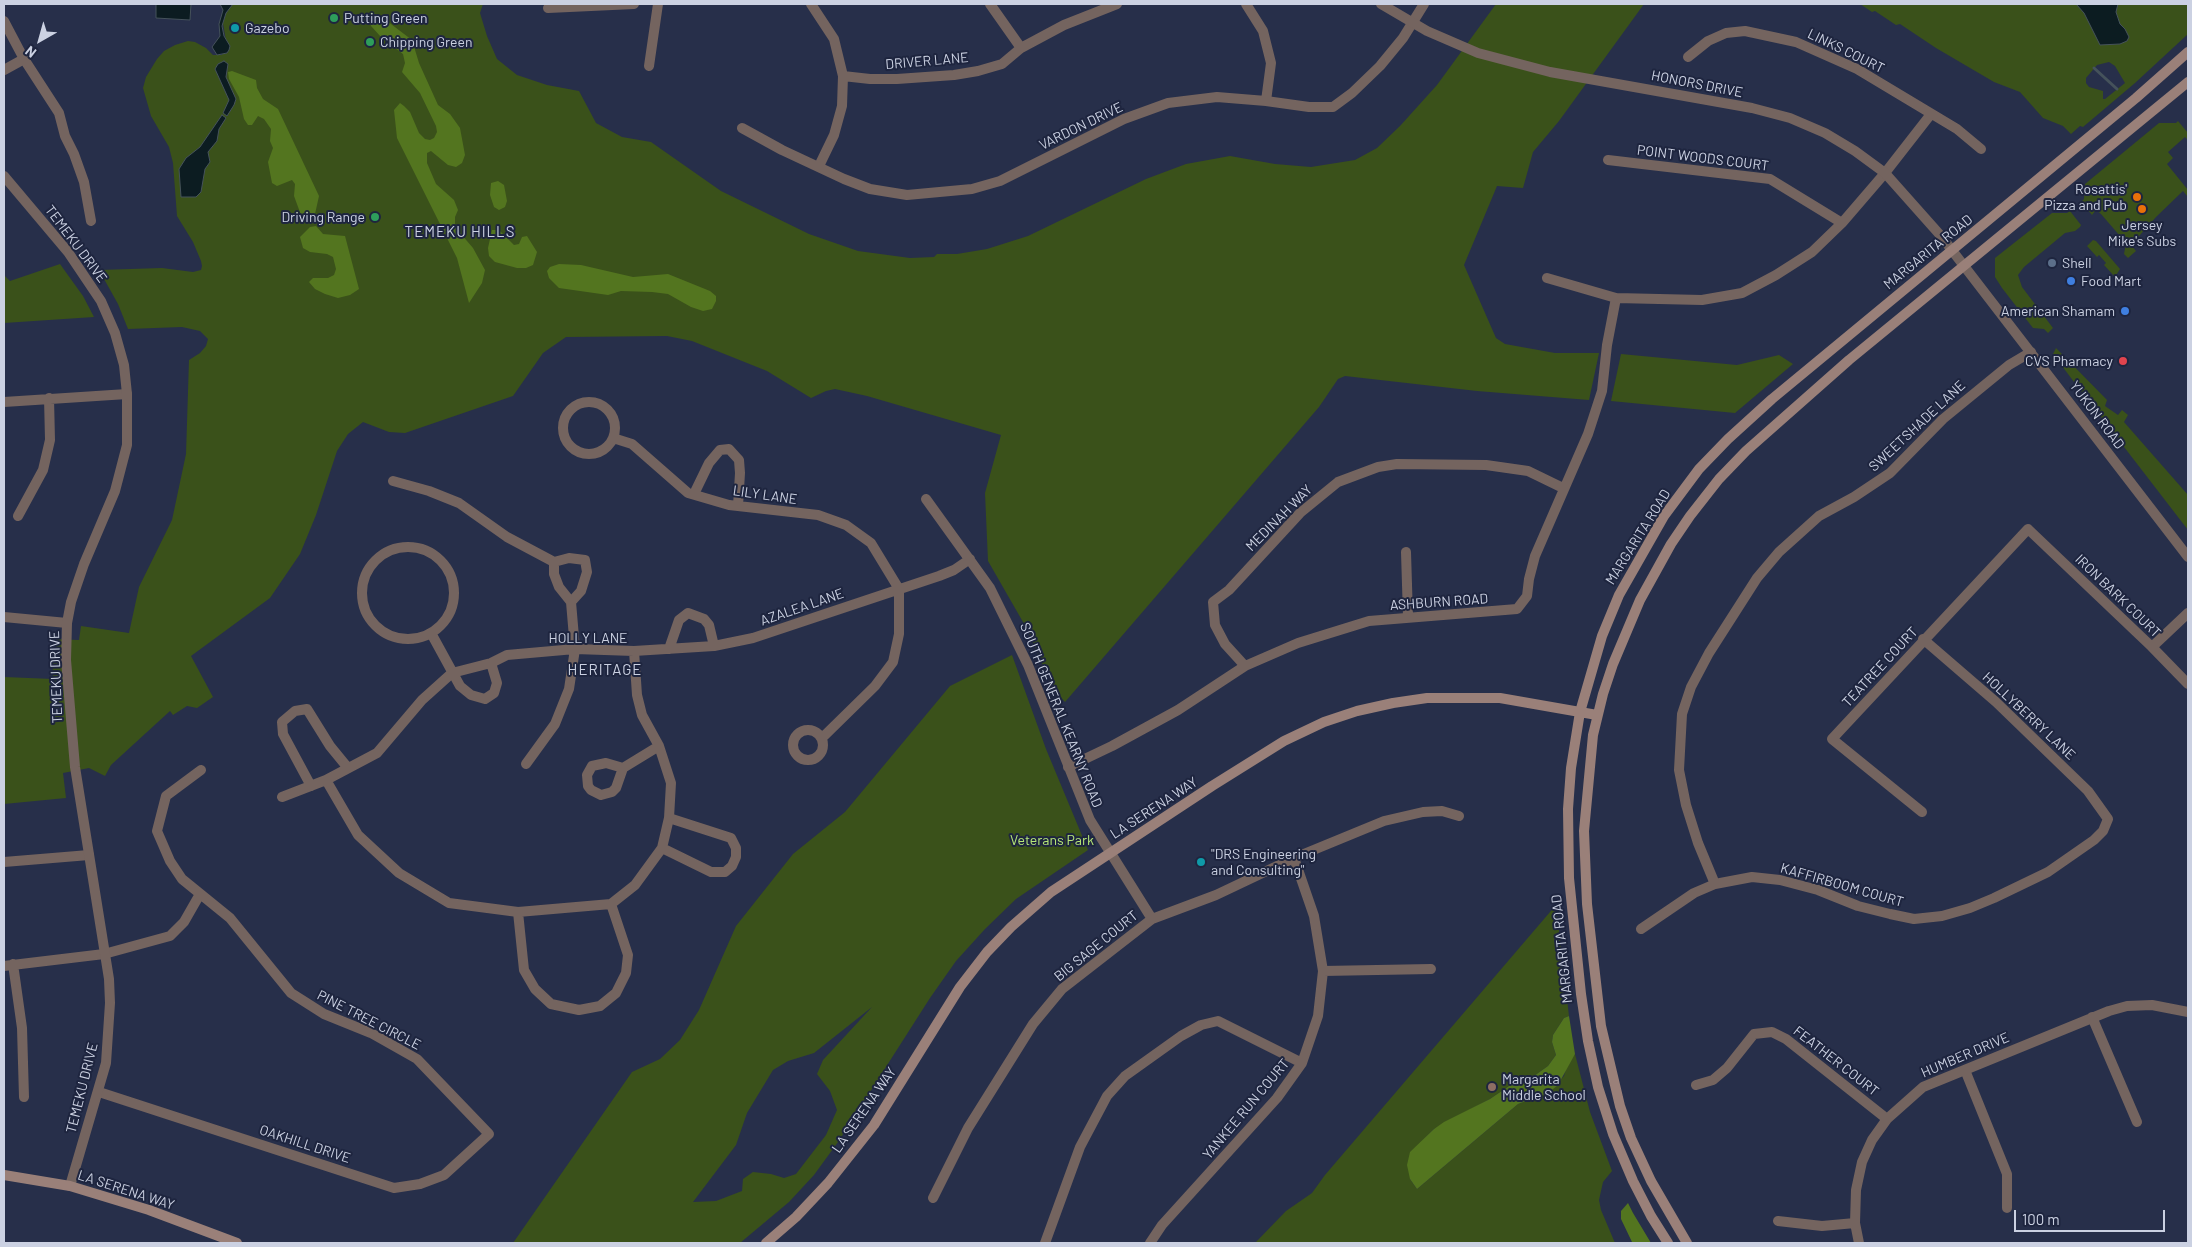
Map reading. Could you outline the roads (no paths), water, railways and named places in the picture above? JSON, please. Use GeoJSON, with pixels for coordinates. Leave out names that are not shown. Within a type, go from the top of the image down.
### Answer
{"type":"FeatureCollection","features":[{"type":"Feature","properties":{"kind":"main road","name":"MARGARITA ROAD"},"geometry":{"type":"LineString","coordinates":[[1668,1243],[1651,1216],[1613,1134],[1598,1087],[1588,1042],[1574,946],[1569,878],[1568,809],[1571,768],[1585,688],[1602,636],[1619,594],[1664,516],[1699,469],[1728,439],[1772,399],[2136,98],[2188,52]]}},
{"type":"Feature","properties":{"kind":"main road"},"geometry":{"type":"LineString","coordinates":[[1687,1243],[1651,1181],[1620,1106],[1601,1026],[1584,861],[1584,831],[1589,769],[1597,716],[1613,664],[1640,600],[1671,544],[1719,479],[1778,421],[2188,82]]}},
{"type":"Feature","properties":{"kind":"main road","name":"LA SERENA WAY"},"geometry":{"type":"LineString","coordinates":[[766,1243],[796,1217],[828,1183],[874,1125],[960,987],[987,952],[1011,927],[1051,892],[1284,741],[1324,722],[1357,711],[1427,698],[1500,698],[1597,716]]}},
{"type":"Feature","properties":{"kind":"main road","name":"LA SERENA WAY"},"geometry":{"type":"LineString","coordinates":[[4,1175],[70,1186],[149,1210],[225,1241],[237,1243]]}},
{"type":"Feature","properties":{"kind":"street"},"geometry":{"type":"LineString","coordinates":[[548,8],[634,4]]}},
{"type":"Feature","properties":{"kind":"street"},"geometry":{"type":"LineString","coordinates":[[649,66],[658,4]]}},
{"type":"Feature","properties":{"kind":"street"},"geometry":{"type":"LineString","coordinates":[[811,4],[834,39],[843,76],[842,106],[834,135],[819,166]]}},
{"type":"Feature","properties":{"kind":"street"},"geometry":{"type":"LineString","coordinates":[[990,4],[1021,48]]}},
{"type":"Feature","properties":{"kind":"street"},"geometry":{"type":"LineString","coordinates":[[1246,4],[1263,30],[1271,63],[1266,101]]}},
{"type":"Feature","properties":{"kind":"street","name":"HONORS DRIVE"},"geometry":{"type":"LineString","coordinates":[[1381,4],[1412,23],[1478,53],[1511,63],[1752,108],[1790,118],[1825,133],[1855,151],[1885,173],[1914,203],[1965,266]]}},
{"type":"Feature","properties":{"kind":"street","name":"VARDON DRIVE"},"geometry":{"type":"LineString","coordinates":[[742,128],[782,150],[870,189],[907,195],[972,189],[1000,181],[1124,120],[1168,104],[1217,96],[1309,107],[1333,107],[1352,93],[1380,66],[1403,38],[1424,4]]}},
{"type":"Feature","properties":{"kind":"street","name":"DRIVER LANE"},"geometry":{"type":"LineString","coordinates":[[843,76],[870,80],[954,75],[1002,64],[1021,48],[1064,24],[1111,5]]}},
{"type":"Feature","properties":{"kind":"street"},"geometry":{"type":"LineString","coordinates":[[4,20],[24,59],[58,113],[65,136],[84,182],[91,221]]}},
{"type":"Feature","properties":{"kind":"street","name":"LINKS COURT"},"geometry":{"type":"LineString","coordinates":[[1688,57],[1708,41],[1726,33],[1745,31],[1796,42],[1857,69],[1956,129],[1981,149]]}},
{"type":"Feature","properties":{"kind":"street"},"geometry":{"type":"LineString","coordinates":[[4,70],[24,59]]}},
{"type":"Feature","properties":{"kind":"street"},"geometry":{"type":"LineString","coordinates":[[1547,278],[1616,298],[1702,300],[1742,293],[1776,275],[1812,252],[1842,223],[1885,173],[1931,114]]}},
{"type":"Feature","properties":{"kind":"street","name":"POINT WOODS COURT"},"geometry":{"type":"LineString","coordinates":[[1608,160],[1770,179],[1842,223]]}},
{"type":"Feature","properties":{"kind":"street","name":"TEMEKU DRIVE"},"geometry":{"type":"LineString","coordinates":[[4,176],[68,252],[101,301],[115,333],[124,365],[127,394],[127,445],[115,491],[84,564],[71,602],[67,623],[66,660],[75,767],[110,1003],[106,1063],[70,1186]]}},
{"type":"Feature","properties":{"kind":"street","name":"YUKON ROAD"},"geometry":{"type":"LineString","coordinates":[[1965,266],[2188,557]]}},
{"type":"Feature","properties":{"kind":"street","name":"ASHBURN ROAD"},"geometry":{"type":"LineString","coordinates":[[1068,767],[1112,746],[1178,710],[1245,666],[1298,643],[1369,621],[1517,609],[1527,596],[1528,579],[1535,556],[1588,434],[1602,391],[1607,345],[1616,298]]}},
{"type":"Feature","properties":{"kind":"street","name":"SWEETSHADE LANE"},"geometry":{"type":"LineString","coordinates":[[1716,884],[1698,843],[1686,805],[1679,770],[1682,714],[1691,687],[1709,653],[1757,578],[1779,552],[1819,516],[1854,497],[1890,473],[1943,419],[2009,365],[2031,352]]}},
{"type":"Feature","properties":{"kind":"street"},"geometry":{"type":"LineString","coordinates":[[4,402],[127,394]]}},
{"type":"Feature","properties":{"kind":"street"},"geometry":{"type":"LineString","coordinates":[[18,516],[43,470],[50,440],[49,398]]}},
{"type":"Feature","properties":{"kind":"street"},"geometry":{"type":"LineString","coordinates":[[586,402],[603,406],[610,412],[614,420],[613,438],[603,450],[588,454],[580,452],[568,442],[564,435],[565,418],[570,410],[586,402]]}},
{"type":"Feature","properties":{"kind":"street","name":"LILY LANE"},"geometry":{"type":"LineString","coordinates":[[613,438],[632,444],[688,493],[738,506],[818,515],[846,525],[871,543],[899,589]]}},
{"type":"Feature","properties":{"kind":"street"},"geometry":{"type":"LineString","coordinates":[[694,494],[714,456],[720,450],[729,449],[739,460],[738,506]]}},
{"type":"Feature","properties":{"kind":"street","name":"MEDINAH WAY"},"geometry":{"type":"LineString","coordinates":[[1245,666],[1225,644],[1215,625],[1213,602],[1229,590],[1300,513],[1338,482],[1378,467],[1397,464],[1491,465],[1528,472],[1563,488]]}},
{"type":"Feature","properties":{"kind":"street"},"geometry":{"type":"LineString","coordinates":[[393,480],[459,503],[507,537],[554,562],[569,558],[585,560],[587,572],[585,583],[582,591],[571,602]]}},
{"type":"Feature","properties":{"kind":"street","name":"SOUTH GENERAL KEARNY ROAD"},"geometry":{"type":"LineString","coordinates":[[926,499],[990,588],[1028,666],[1075,788],[1090,820],[1152,918]]}},
{"type":"Feature","properties":{"kind":"street","name":"TEATREE COURT"},"geometry":{"type":"LineString","coordinates":[[1922,812],[1832,739],[1923,639],[2028,529]]}},
{"type":"Feature","properties":{"kind":"street","name":"IRON BARK COURT"},"geometry":{"type":"LineString","coordinates":[[2028,529],[2152,647],[2188,684]]}},
{"type":"Feature","properties":{"kind":"street"},"geometry":{"type":"LineString","coordinates":[[407,547],[422,549],[435,556],[446,567],[452,581],[454,596],[451,611],[443,624],[431,633],[417,639],[401,639],[387,634],[374,625],[366,612],[362,598],[363,583],[368,569],[379,558],[392,550],[407,547]]}},
{"type":"Feature","properties":{"kind":"street"},"geometry":{"type":"LineString","coordinates":[[1406,552],[1408,617]]}},
{"type":"Feature","properties":{"kind":"street","name":"AZALEA LANE"},"geometry":{"type":"LineString","coordinates":[[634,651],[714,646],[753,638],[954,570],[970,559]]}},
{"type":"Feature","properties":{"kind":"street"},"geometry":{"type":"LineString","coordinates":[[526,764],[555,724],[569,689],[575,649],[571,602],[558,588],[554,574],[554,562]]}},
{"type":"Feature","properties":{"kind":"street"},"geometry":{"type":"LineString","coordinates":[[822,738],[875,686],[893,662],[899,634],[899,589]]}},
{"type":"Feature","properties":{"kind":"street"},"geometry":{"type":"LineString","coordinates":[[669,649],[679,620],[688,613],[704,619],[709,625],[714,646]]}},
{"type":"Feature","properties":{"kind":"street"},"geometry":{"type":"LineString","coordinates":[[2152,647],[2188,613]]}},
{"type":"Feature","properties":{"kind":"street"},"geometry":{"type":"LineString","coordinates":[[4,618],[67,623]]}},
{"type":"Feature","properties":{"kind":"street"},"geometry":{"type":"LineString","coordinates":[[431,633],[460,686],[471,695],[485,699],[494,693],[497,683],[491,663]]}},
{"type":"Feature","properties":{"kind":"street","name":"HOLLYBERRY LANE"},"geometry":{"type":"LineString","coordinates":[[1923,639],[1996,702],[2088,791],[2108,819]]}},
{"type":"Feature","properties":{"kind":"street","name":"HOLLY LANE"},"geometry":{"type":"LineString","coordinates":[[282,798],[326,780],[377,753],[422,700],[452,673],[491,663],[507,655],[575,649],[634,651],[637,695],[642,716],[659,746],[671,783],[669,818],[662,848],[635,885],[611,904]]}},
{"type":"Feature","properties":{"kind":"street"},"geometry":{"type":"LineString","coordinates":[[311,786],[284,734],[282,722],[295,711],[306,709],[330,746],[348,768]]}},
{"type":"Feature","properties":{"kind":"street"},"geometry":{"type":"LineString","coordinates":[[623,768],[659,746]]}},
{"type":"Feature","properties":{"kind":"street","name":"PINE TREE CIRCLE"},"geometry":{"type":"LineString","coordinates":[[201,770],[166,796],[157,831],[170,860],[182,878],[230,918],[291,993],[324,1014],[371,1033],[417,1059],[489,1134]]}},
{"type":"Feature","properties":{"kind":"street"},"geometry":{"type":"LineString","coordinates":[[326,780],[358,835],[399,873],[449,902],[518,912],[611,904],[628,955],[626,973],[616,993],[600,1006],[579,1010],[551,1004],[536,989],[524,970],[518,912]]}},
{"type":"Feature","properties":{"kind":"street","name":"BIG SAGE COURT"},"geometry":{"type":"LineString","coordinates":[[933,1198],[968,1128],[1033,1024],[1062,989],[1152,918],[1184,908],[1294,858],[1384,821],[1406,815],[1442,811],[1459,816]]}},
{"type":"Feature","properties":{"kind":"street"},"geometry":{"type":"LineString","coordinates":[[662,848],[712,872],[725,872],[732,866],[736,857],[736,848],[731,838],[669,818]]}},
{"type":"Feature","properties":{"kind":"street","name":"KAFFIRBOOM COURT"},"geometry":{"type":"LineString","coordinates":[[1641,929],[1694,893],[1716,884],[1752,877],[1780,880],[1818,890],[1858,906],[1914,919],[1942,916],[1970,908],[2048,872],[2094,840],[2103,831],[2108,819]]}},
{"type":"Feature","properties":{"kind":"street"},"geometry":{"type":"LineString","coordinates":[[4,862],[89,855]]}},
{"type":"Feature","properties":{"kind":"street","name":"YANKEE RUN COURT"},"geometry":{"type":"LineString","coordinates":[[1150,1243],[1162,1224],[1277,1098],[1302,1063],[1318,1016],[1323,971],[1314,916],[1294,858]]}},
{"type":"Feature","properties":{"kind":"street"},"geometry":{"type":"LineString","coordinates":[[24,1098],[22,1028],[9,965],[104,954],[170,936],[184,922],[200,894]]}},
{"type":"Feature","properties":{"kind":"street"},"geometry":{"type":"LineString","coordinates":[[1323,971],[1431,970]]}},
{"type":"Feature","properties":{"kind":"street","name":"HUMBER DRIVE"},"geometry":{"type":"LineString","coordinates":[[1859,1243],[1856,1223],[1856,1190],[1862,1162],[1872,1140],[1887,1119],[1923,1087],[2092,1017],[2127,1006],[2152,1005],[2188,1012]]}},
{"type":"Feature","properties":{"kind":"street"},"geometry":{"type":"LineString","coordinates":[[2092,1017],[2137,1122]]}},
{"type":"Feature","properties":{"kind":"street"},"geometry":{"type":"LineString","coordinates":[[1045,1243],[1080,1147],[1107,1096],[1125,1076],[1181,1036],[1201,1024],[1218,1021],[1302,1063]]}},
{"type":"Feature","properties":{"kind":"street","name":"FEATHER COURT"},"geometry":{"type":"LineString","coordinates":[[1696,1085],[1713,1080],[1727,1068],[1754,1034],[1772,1032],[1786,1039],[1887,1119]]}},
{"type":"Feature","properties":{"kind":"street"},"geometry":{"type":"LineString","coordinates":[[1965,1070],[2007,1174],[2006,1208]]}},
{"type":"Feature","properties":{"kind":"street","name":"OAKHILL DRIVE"},"geometry":{"type":"LineString","coordinates":[[99,1092],[394,1188],[420,1184],[444,1175],[489,1134]]}},
{"type":"Feature","properties":{"kind":"street"},"geometry":{"type":"LineString","coordinates":[[1778,1221],[1822,1226],[1856,1223]]}},
{"type":"Feature","properties":{"kind":"waterway"},"geometry":{"type":"LineString","coordinates":[[2094,68],[2117,89]]}},
{"type":"Feature","properties":{"kind":"place","name":"Putting Green"},"geometry":{"type":"Point","coordinates":[334,18]}},
{"type":"Feature","properties":{"kind":"place","name":"Gazebo"},"geometry":{"type":"Point","coordinates":[235,28]}},
{"type":"Feature","properties":{"kind":"place","name":"Chipping Green"},"geometry":{"type":"Point","coordinates":[370,42]}},
{"type":"Feature","properties":{"kind":"place","name":"Rosattis' Pizza and Pub"},"geometry":{"type":"Point","coordinates":[2137,197]}},
{"type":"Feature","properties":{"kind":"place","name":"Jersey Mike's Subs"},"geometry":{"type":"Point","coordinates":[2142,209]}},
{"type":"Feature","properties":{"kind":"place","name":"Driving Range"},"geometry":{"type":"Point","coordinates":[375,217]}},
{"type":"Feature","properties":{"kind":"place","name":"Shell"},"geometry":{"type":"Point","coordinates":[2052,263]}},
{"type":"Feature","properties":{"kind":"place","name":"Food Mart"},"geometry":{"type":"Point","coordinates":[2071,281]}},
{"type":"Feature","properties":{"kind":"place","name":"American Shamam"},"geometry":{"type":"Point","coordinates":[2125,311]}},
{"type":"Feature","properties":{"kind":"place","name":"CVS Pharmacy"},"geometry":{"type":"Point","coordinates":[2123,361]}},
{"type":"Feature","properties":{"kind":"place","name":"\"DRS Engineering and Consulting\""},"geometry":{"type":"Point","coordinates":[1201,862]}},
{"type":"Feature","properties":{"kind":"place","name":"Margarita Middle School"},"geometry":{"type":"Point","coordinates":[1492,1087]}},
{"type":"Feature","properties":{"kind":"district","name":"TEMEKU HILLS"},"geometry":{"type":"Point","coordinates":[460,232]}},
{"type":"Feature","properties":{"kind":"district","name":"HERITAGE"},"geometry":{"type":"Point","coordinates":[605,670]}},
{"type":"Feature","properties":{"kind":"park label","name":"Veterans Park"},"geometry":{"type":"Point","coordinates":[1052,840]}}]}
